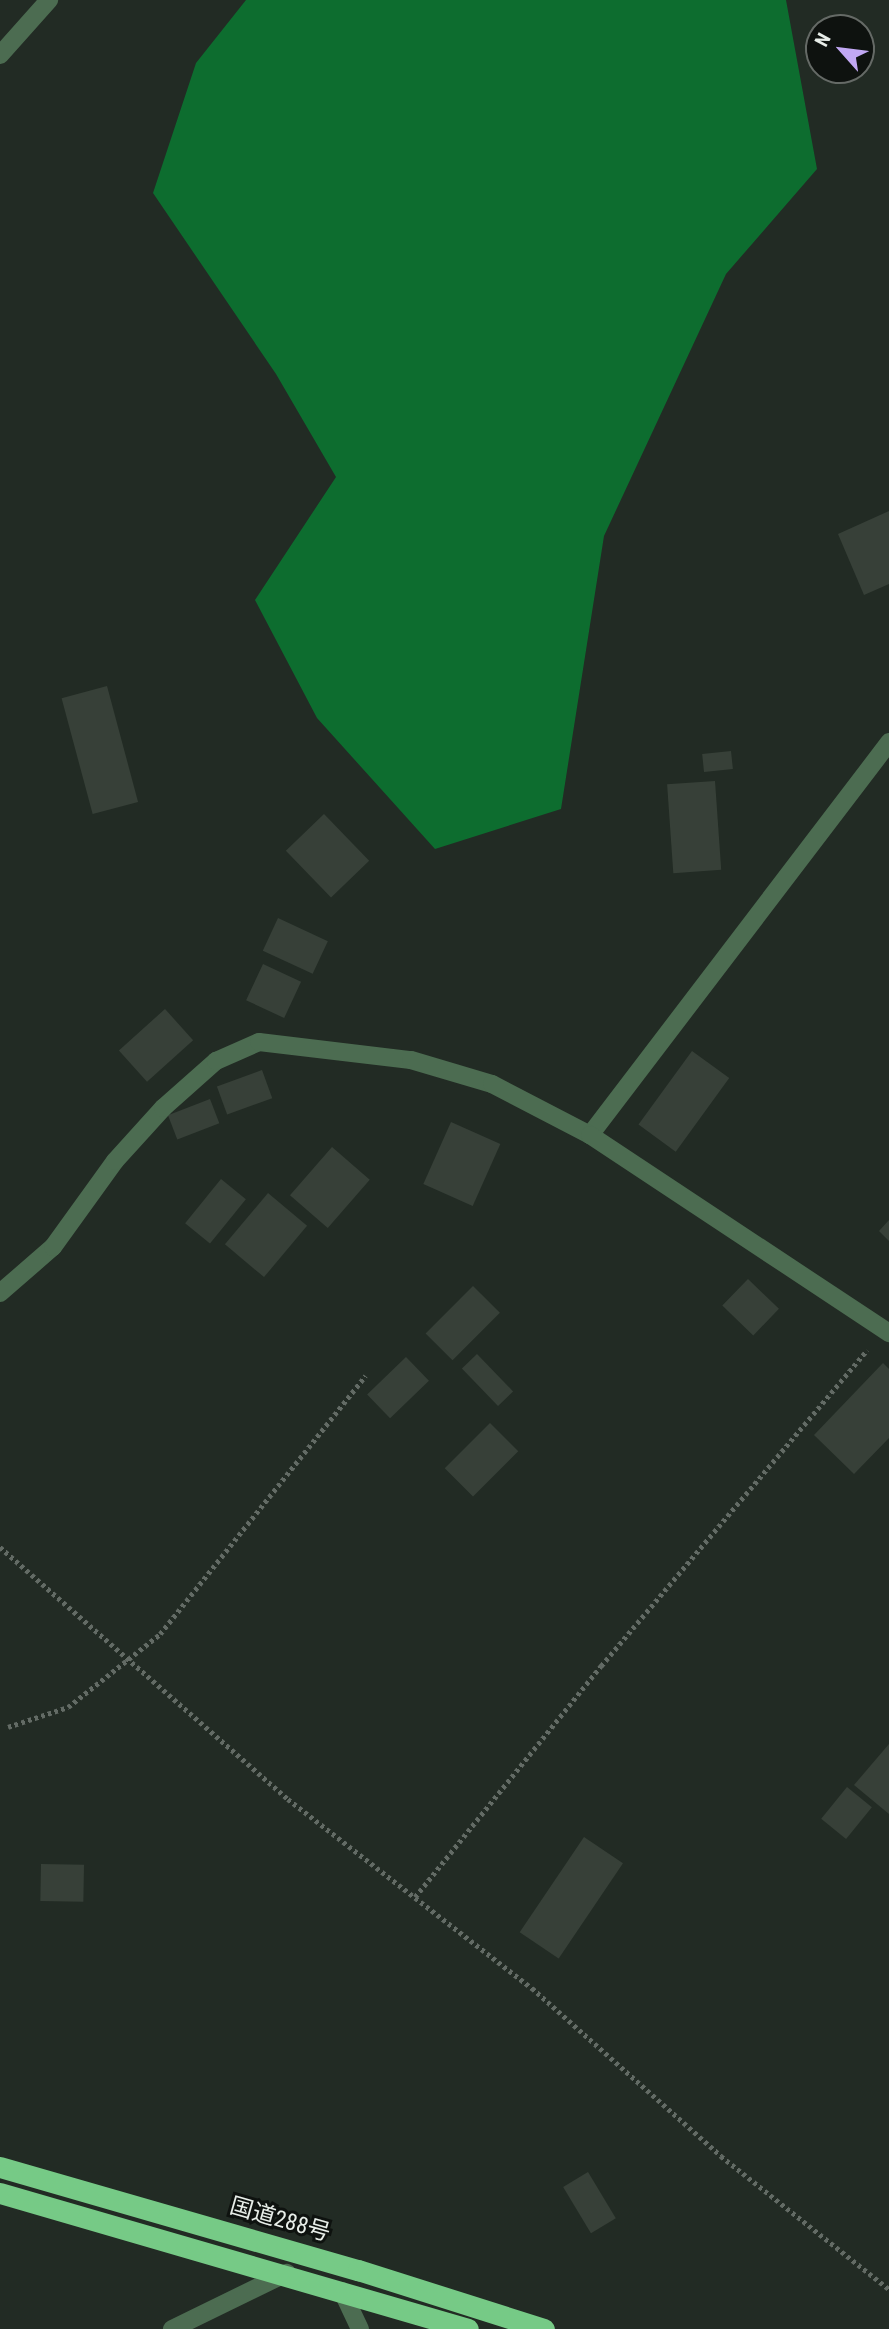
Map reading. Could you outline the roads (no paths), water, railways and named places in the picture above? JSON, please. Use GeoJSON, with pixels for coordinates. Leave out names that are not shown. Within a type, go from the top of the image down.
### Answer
{"type":"FeatureCollection","features":[{"type":"Feature","properties":{"kind":"highway","name":"国道288号"},"geometry":{"type":"LineString","coordinates":[[0,2167],[358,2270],[544,2329]]}},
{"type":"Feature","properties":{"kind":"highway"},"geometry":{"type":"LineString","coordinates":[[0,2193],[79,2220],[287,2273],[468,2329]]}},
{"type":"Feature","properties":{"kind":"street"},"geometry":{"type":"LineString","coordinates":[[0,55],[49,0]]}},
{"type":"Feature","properties":{"kind":"street"},"geometry":{"type":"LineString","coordinates":[[590,1135],[889,742]]}},
{"type":"Feature","properties":{"kind":"street"},"geometry":{"type":"LineString","coordinates":[[0,1293],[52,1247],[116,1161],[194,1078],[239,1047],[285,1044],[451,1068],[492,1084],[590,1135],[887,1331]]}},
{"type":"Feature","properties":{"kind":"street"},"geometry":{"type":"LineString","coordinates":[[172,2329],[287,2273]]}},
{"type":"Feature","properties":{"kind":"street"},"geometry":{"type":"LineString","coordinates":[[342,2291],[360,2329]]}}]}
